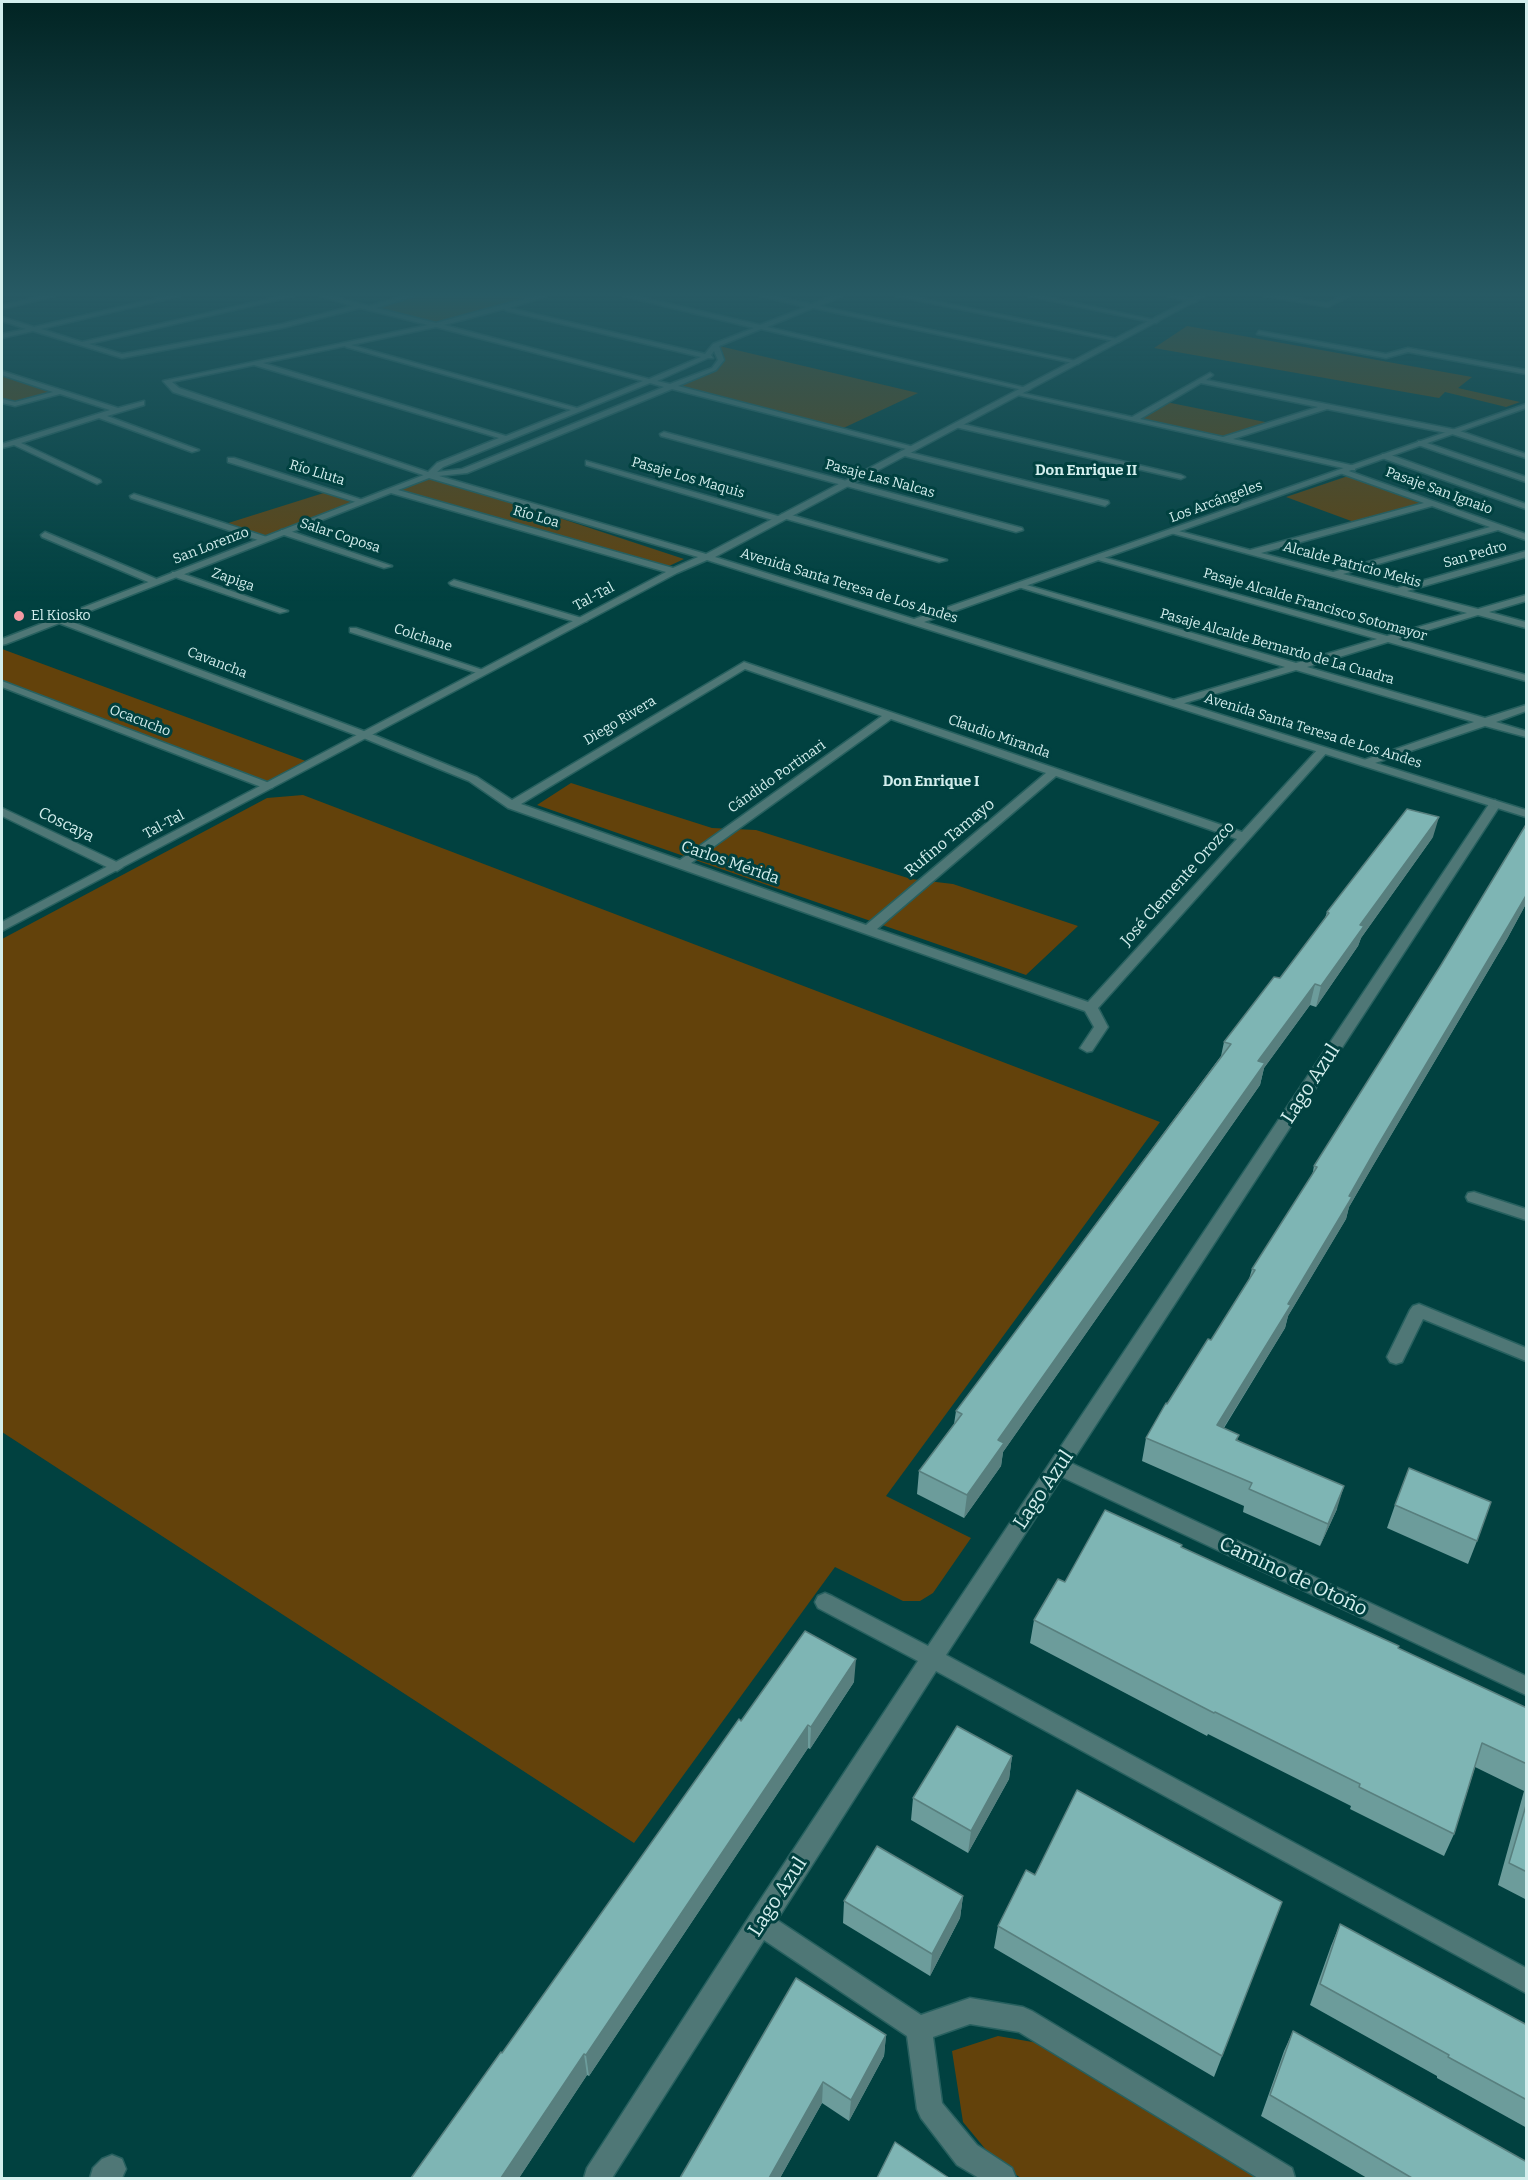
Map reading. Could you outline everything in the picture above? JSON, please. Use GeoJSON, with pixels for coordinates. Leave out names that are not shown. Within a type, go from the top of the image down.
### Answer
{"type":"FeatureCollection","features":[{"type":"Feature","properties":{"kind":"street"},"geometry":{"type":"LineString","coordinates":[[2,401],[15,404],[38,398]]}},
{"type":"Feature","properties":{"kind":"street"},"geometry":{"type":"LineString","coordinates":[[78,398],[117,410]]}},
{"type":"Feature","properties":{"kind":"street","name":"Avenida Santa Teresa de Los Andes"},"geometry":{"type":"LineString","coordinates":[[199,398],[429,475],[707,557],[1527,814]]}},
{"type":"Feature","properties":{"kind":"street"},"geometry":{"type":"LineString","coordinates":[[371,398],[506,438]]}},
{"type":"Feature","properties":{"kind":"street"},"geometry":{"type":"LineString","coordinates":[[534,398],[578,410]]}},
{"type":"Feature","properties":{"kind":"street","name":"San Lorenzo"},"geometry":{"type":"LineString","coordinates":[[429,475],[440,465],[609,398]]}},
{"type":"Feature","properties":{"kind":"street","name":"San Lorenzo"},"geometry":{"type":"LineString","coordinates":[[5,638],[59,620],[429,475],[464,471],[642,398]]}},
{"type":"Feature","properties":{"kind":"street"},"geometry":{"type":"LineString","coordinates":[[708,398],[1105,503]]}},
{"type":"Feature","properties":{"kind":"street","name":"Tal-Tal"},"geometry":{"type":"LineString","coordinates":[[2,927],[674,571],[707,557],[1010,398]]}},
{"type":"Feature","properties":{"kind":"street","name":"Pasaje San Ignaio"},"geometry":{"type":"LineString","coordinates":[[1034,398],[1348,469],[1527,537]]}},
{"type":"Feature","properties":{"kind":"street"},"geometry":{"type":"LineString","coordinates":[[1133,420],[1172,398]]}},
{"type":"Feature","properties":{"kind":"street"},"geometry":{"type":"LineString","coordinates":[[1286,398],[1454,432],[1527,456]]}},
{"type":"Feature","properties":{"kind":"street"},"geometry":{"type":"LineString","coordinates":[[2,446],[141,403]]}},
{"type":"Feature","properties":{"kind":"street"},"geometry":{"type":"LineString","coordinates":[[1223,440],[1328,406]]}},
{"type":"Feature","properties":{"kind":"street","name":"Los Arcángeles"},"geometry":{"type":"LineString","coordinates":[[915,622],[1525,407]]}},
{"type":"Feature","properties":{"kind":"street"},"geometry":{"type":"LineString","coordinates":[[100,416],[195,450]]}},
{"type":"Feature","properties":{"kind":"street"},"geometry":{"type":"LineString","coordinates":[[958,425],[1181,477]]}},
{"type":"Feature","properties":{"kind":"street","name":"Pasaje Las Nalcas"},"geometry":{"type":"LineString","coordinates":[[664,434],[1019,530]]}},
{"type":"Feature","properties":{"kind":"street"},"geometry":{"type":"LineString","coordinates":[[14,442],[97,482]]}},
{"type":"Feature","properties":{"kind":"street"},"geometry":{"type":"LineString","coordinates":[[1421,443],[1527,480]]}},
{"type":"Feature","properties":{"kind":"street"},"geometry":{"type":"LineString","coordinates":[[1385,456],[1527,507]]}},
{"type":"Feature","properties":{"kind":"street","name":"Río Lluta"},"geometry":{"type":"LineString","coordinates":[[231,460],[362,501]]}},
{"type":"Feature","properties":{"kind":"street","name":"Pasaje Los Maquis"},"geometry":{"type":"LineString","coordinates":[[589,463],[942,560]]}},
{"type":"Feature","properties":{"kind":"street","name":"Río Loa"},"geometry":{"type":"LineString","coordinates":[[390,490],[674,571]]}},
{"type":"Feature","properties":{"kind":"street"},"geometry":{"type":"LineString","coordinates":[[134,496],[264,539]]}},
{"type":"Feature","properties":{"kind":"street"},"geometry":{"type":"LineString","coordinates":[[1250,552],[1434,503]]}},
{"type":"Feature","properties":{"kind":"street"},"geometry":{"type":"LineString","coordinates":[[1333,574],[1499,527]]}},
{"type":"Feature","properties":{"kind":"street","name":"Salar Coposa"},"geometry":{"type":"LineString","coordinates":[[284,532],[387,566]]}},
{"type":"Feature","properties":{"kind":"street","name":"Alcalde Patricio Mekis"},"geometry":{"type":"LineString","coordinates":[[1171,532],[1527,625]]}},
{"type":"Feature","properties":{"kind":"street"},"geometry":{"type":"LineString","coordinates":[[45,535],[156,582]]}},
{"type":"Feature","properties":{"kind":"street","name":"San Pedro"},"geometry":{"type":"LineString","coordinates":[[1397,591],[1527,554]]}},
{"type":"Feature","properties":{"kind":"street","name":"Pasaje Alcalde Francisco Sotomayor"},"geometry":{"type":"LineString","coordinates":[[1096,558],[1527,678]]}},
{"type":"Feature","properties":{"kind":"street","name":"Zapiga"},"geometry":{"type":"LineString","coordinates":[[175,574],[284,611]]}},
{"type":"Feature","properties":{"kind":"street"},"geometry":{"type":"LineString","coordinates":[[454,583],[582,621]]}},
{"type":"Feature","properties":{"kind":"street","name":"Pasaje Alcalde Bernardo de La Cuadra"},"geometry":{"type":"LineString","coordinates":[[1020,586],[1527,734]]}},
{"type":"Feature","properties":{"kind":"street"},"geometry":{"type":"LineString","coordinates":[[1174,704],[1527,598]]}},
{"type":"Feature","properties":{"kind":"street","name":"Cavancha"},"geometry":{"type":"LineString","coordinates":[[59,620],[366,735]]}},
{"type":"Feature","properties":{"kind":"street","name":"Colchane"},"geometry":{"type":"LineString","coordinates":[[353,630],[484,672]]}},
{"type":"Feature","properties":{"kind":"street","name":"Claudio Miranda"},"geometry":{"type":"LineString","coordinates":[[744,665],[1244,837]]}},
{"type":"Feature","properties":{"kind":"street","name":"Diego Rivera"},"geometry":{"type":"LineString","coordinates":[[512,805],[744,665]]}},
{"type":"Feature","properties":{"kind":"street","name":"Ocacucho"},"geometry":{"type":"LineString","coordinates":[[2,684],[268,786]]}},
{"type":"Feature","properties":{"kind":"street"},"geometry":{"type":"LineString","coordinates":[[1365,763],[1527,708]]}},
{"type":"Feature","properties":{"kind":"street","name":"Cándido Portinari"},"geometry":{"type":"LineString","coordinates":[[682,864],[890,716]]}},
{"type":"Feature","properties":{"kind":"street","name":"Carlos Mérida"},"geometry":{"type":"LineString","coordinates":[[366,735],[473,779],[512,805],[1090,1008]]}},
{"type":"Feature","properties":{"kind":"street","name":"José Clemente Orozco"},"geometry":{"type":"LineString","coordinates":[[1090,1008],[1323,750]]}},
{"type":"Feature","properties":{"kind":"street","name":"Rufino Tamayo"},"geometry":{"type":"LineString","coordinates":[[868,930],[1054,772]]}},
{"type":"Feature","properties":{"kind":"street","name":"Lago Azul"},"geometry":{"type":"LineString","coordinates":[[597,2178],[932,1658],[1495,804]]}},
{"type":"Feature","properties":{"kind":"street","name":"Coscaya"},"geometry":{"type":"LineString","coordinates":[[2,812],[117,867]]}},
{"type":"Feature","properties":{"kind":"street"},"geometry":{"type":"LineString","coordinates":[[1087,1048],[1101,1027],[1090,1008]]}},
{"type":"Feature","properties":{"kind":"street"},"geometry":{"type":"LineString","coordinates":[[1474,1197],[1527,1215]]}},
{"type":"Feature","properties":{"kind":"street"},"geometry":{"type":"LineString","coordinates":[[1396,1357],[1419,1310],[1527,1354]]}},
{"type":"Feature","properties":{"kind":"street","name":"Camino de Otoño"},"geometry":{"type":"LineString","coordinates":[[1060,1467],[1527,1686]]}},
{"type":"Feature","properties":{"kind":"street"},"geometry":{"type":"LineString","coordinates":[[825,1602],[1527,1981]]}},
{"type":"Feature","properties":{"kind":"street"},"geometry":{"type":"LineString","coordinates":[[760,1923],[919,2029],[930,2109],[967,2155],[1002,2178]]}},
{"type":"Feature","properties":{"kind":"street"},"geometry":{"type":"LineString","coordinates":[[919,2029],[970,2011],[1023,2020],[1282,2178]]}},
{"type":"Feature","properties":{"kind":"shaded area"},"geometry":{"type":"Polygon","coordinates":[[[2,398],[42,398],[17,402],[2,401],[2,398]]]}},
{"type":"Feature","properties":{"kind":"shaded area"},"geometry":{"type":"Polygon","coordinates":[[[709,398],[908,398],[837,431],[709,398]]]}},
{"type":"Feature","properties":{"kind":"shaded area"},"geometry":{"type":"Polygon","coordinates":[[[1468,398],[1501,398],[1520,402],[1506,407],[1468,398]]]}},
{"type":"Feature","properties":{"kind":"shaded area"},"geometry":{"type":"Polygon","coordinates":[[[1166,402],[1275,424],[1223,440],[1133,420],[1166,402]]]}},
{"type":"Feature","properties":{"kind":"shaded area"},"geometry":{"type":"Polygon","coordinates":[[[429,475],[684,559],[669,566],[390,490],[429,475]]]}},
{"type":"Feature","properties":{"kind":"shaded area"},"geometry":{"type":"Polygon","coordinates":[[[1348,476],[1425,503],[1354,522],[1286,497],[1348,476]]]}},
{"type":"Feature","properties":{"kind":"shaded area"},"geometry":{"type":"Polygon","coordinates":[[[330,491],[362,501],[264,539],[222,525],[330,491]]]}},
{"type":"Feature","properties":{"kind":"shaded area"},"geometry":{"type":"Polygon","coordinates":[[[2,649],[311,763],[268,786],[2,684],[2,649]]]}},
{"type":"Feature","properties":{"kind":"shaded area"},"geometry":{"type":"Polygon","coordinates":[[[571,783],[712,828],[756,830],[911,879],[953,884],[1078,926],[1026,975],[537,805],[571,783]]]}},
{"type":"Feature","properties":{"kind":"shaded area"},"geometry":{"type":"Polygon","coordinates":[[[303,795],[1160,1122],[886,1496],[971,1538],[933,1593],[920,1601],[903,1601],[835,1567],[634,1843],[2,1432],[2,939],[267,798],[303,795]]]}},
{"type":"Feature","properties":{"kind":"shaded area"},"geometry":{"type":"Polygon","coordinates":[[[998,2036],[1044,2044],[1264,2178],[1021,2178],[996,2162],[963,2122],[952,2051],[998,2036]]]}},
{"type":"Feature","properties":{"kind":"building"},"geometry":{"type":"Polygon","coordinates":[[[1407,809],[1439,817],[1360,925],[1364,926],[1321,986],[1315,984],[1258,1061],[1265,1063],[998,1440],[1004,1443],[967,1495],[919,1471],[962,1414],[956,1411],[1231,1044],[1224,1042],[1274,977],[1280,978],[1329,913],[1327,912],[1407,809]]]}},
{"type":"Feature","properties":{"kind":"building"},"geometry":{"type":"Polygon","coordinates":[[[1527,823],[1527,894],[1377,1147],[1349,1196],[1352,1197],[1288,1304],[1291,1305],[1217,1425],[1239,1435],[1236,1440],[1344,1486],[1328,1524],[1249,1489],[1252,1483],[1146,1438],[1166,1403],[1208,1339],[1211,1340],[1255,1270],[1252,1269],[1317,1167],[1314,1166],[1441,965],[1527,823]]]}},
{"type":"Feature","properties":{"kind":"building"},"geometry":{"type":"Polygon","coordinates":[[[1409,1468],[1491,1502],[1477,1541],[1395,1505],[1409,1468]]]}},
{"type":"Feature","properties":{"kind":"building"},"geometry":{"type":"Polygon","coordinates":[[[1105,1510],[1527,1708],[1527,1764],[1482,1743],[1454,1834],[1359,1787],[1360,1784],[1214,1713],[1034,1620],[1058,1579],[1065,1582],[1105,1510]]]}},
{"type":"Feature","properties":{"kind":"building"},"geometry":{"type":"Polygon","coordinates":[[[805,1631],[856,1659],[811,1727],[808,1725],[501,2178],[411,2178],[739,1719],[741,1721],[805,1631]]]}},
{"type":"Feature","properties":{"kind":"building"},"geometry":{"type":"Polygon","coordinates":[[[957,1726],[1012,1756],[971,1831],[913,1798],[957,1726]]]}},
{"type":"Feature","properties":{"kind":"building"},"geometry":{"type":"Polygon","coordinates":[[[1077,1790],[1282,1902],[1222,2056],[998,1926],[1026,1870],[1035,1875],[1077,1790]]]}},
{"type":"Feature","properties":{"kind":"building"},"geometry":{"type":"Polygon","coordinates":[[[1527,1802],[1527,1872],[1509,1863],[1527,1802]]]}},
{"type":"Feature","properties":{"kind":"building"},"geometry":{"type":"Polygon","coordinates":[[[877,1846],[963,1896],[932,1954],[844,1901],[877,1846]]]}},
{"type":"Feature","properties":{"kind":"building"},"geometry":{"type":"Polygon","coordinates":[[[1340,1924],[1527,2025],[1527,2100],[1320,1984],[1340,1924]]]}},
{"type":"Feature","properties":{"kind":"building"},"geometry":{"type":"Polygon","coordinates":[[[796,1978],[886,2035],[851,2100],[823,2082],[769,2178],[680,2178],[796,1978]]]}},
{"type":"Feature","properties":{"kind":"building"},"geometry":{"type":"Polygon","coordinates":[[[1293,2031],[1527,2162],[1527,2178],[1412,2178],[1270,2095],[1293,2031]]]}},
{"type":"Feature","properties":{"kind":"building"},"geometry":{"type":"Polygon","coordinates":[[[895,2142],[949,2178],[877,2178],[895,2142]]]}},
{"type":"Feature","properties":{"kind":"place","name":"El Kiosko"},"geometry":{"type":"Point","coordinates":[19,616]}},
{"type":"Feature","properties":{"kind":"district","name":"Don Enrique II"},"geometry":{"type":"Point","coordinates":[1086,471]}},
{"type":"Feature","properties":{"kind":"district","name":"Don Enrique I"},"geometry":{"type":"Point","coordinates":[931,782]}}]}
